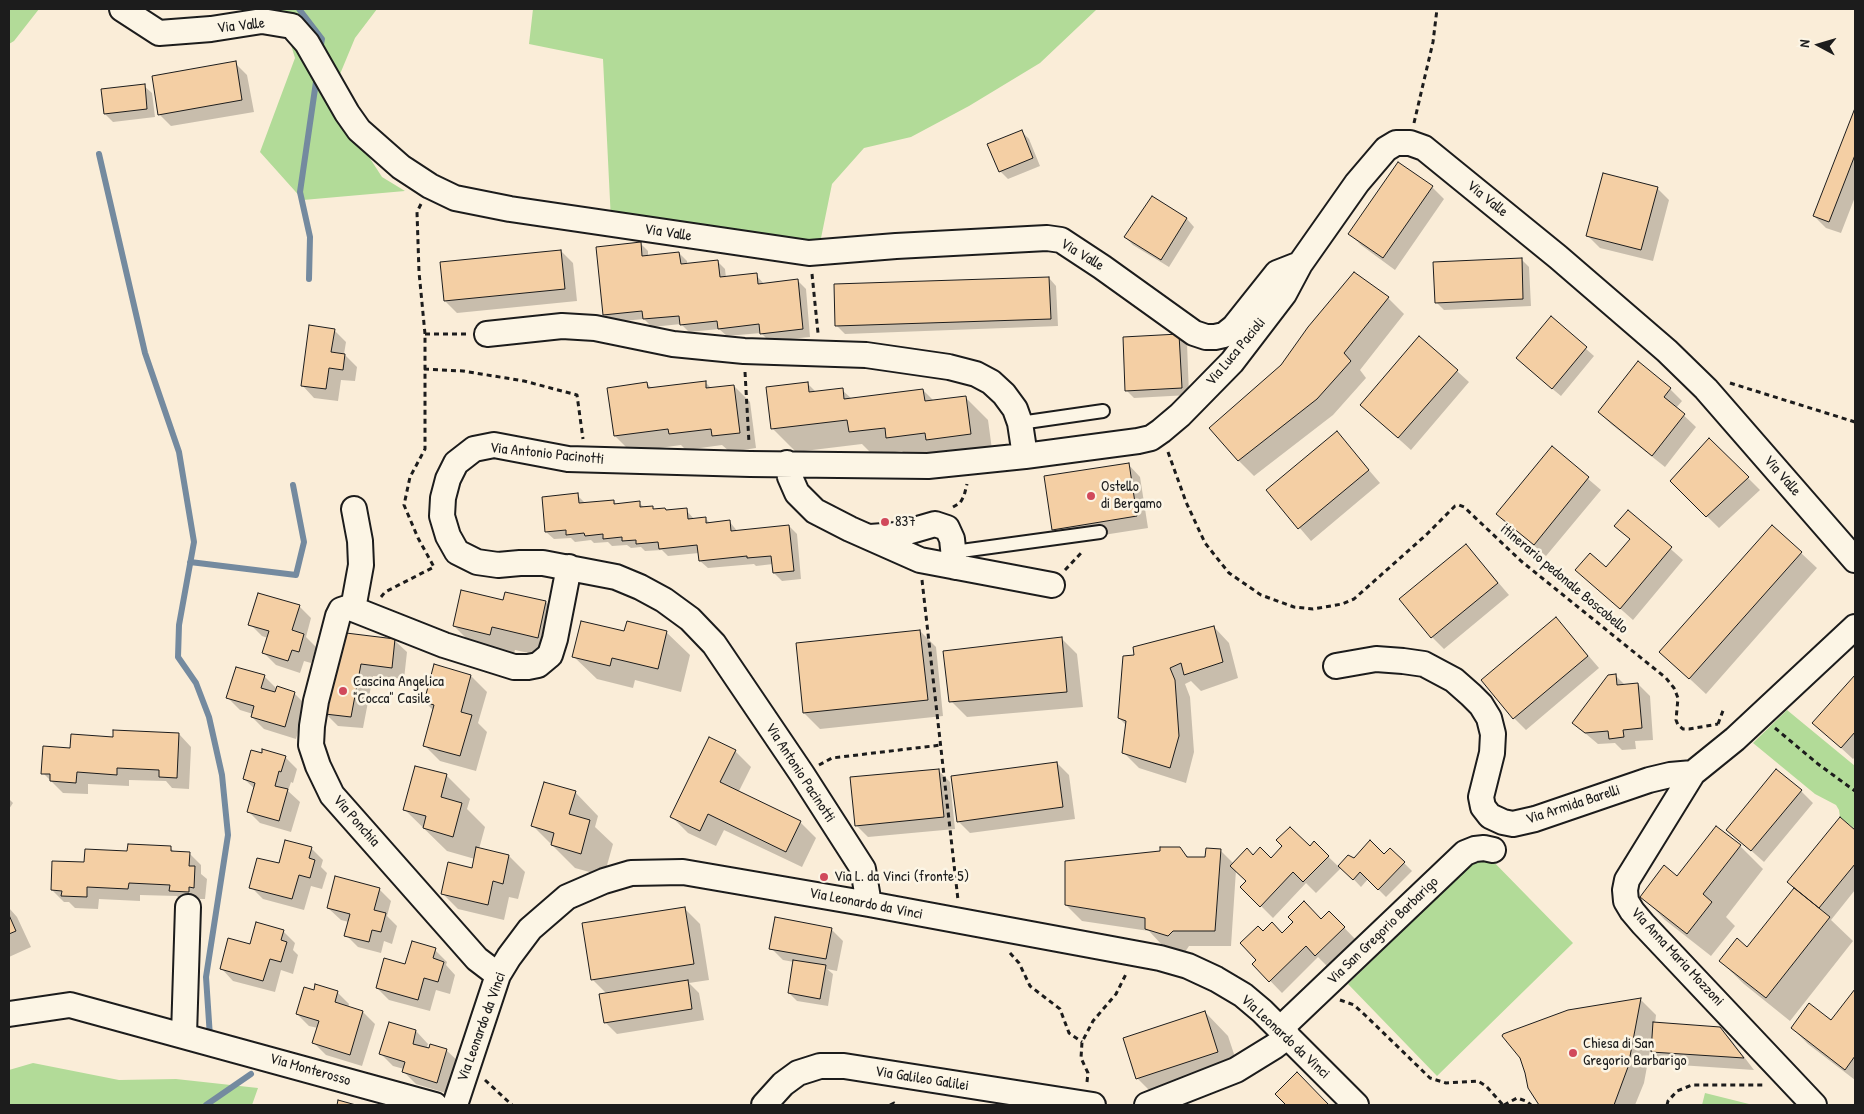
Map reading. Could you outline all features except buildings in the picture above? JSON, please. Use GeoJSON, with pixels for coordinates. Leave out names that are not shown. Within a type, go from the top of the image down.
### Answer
{"type":"FeatureCollection","features":[{"type":"Feature","properties":{"kind":"street","name":"Via Valle"},"geometry":{"type":"LineString","coordinates":[[122,9],[159,33],[211,29],[262,21],[292,26],[306,43],[359,130],[401,167],[430,186],[455,198],[510,210],[809,253],[893,246],[1047,238],[1061,240],[1194,333],[1215,337],[1224,335],[1234,328],[1277,273],[1300,264]]}},
{"type":"Feature","properties":{"kind":"street","name":"Via Valle"},"geometry":{"type":"LineString","coordinates":[[1410,143],[1424,148],[1558,257],[1633,321],[1706,389],[1855,560]]}},
{"type":"Feature","properties":{"kind":"street"},"geometry":{"type":"LineString","coordinates":[[1300,264],[1357,183],[1386,149],[1396,144],[1410,143]]}},
{"type":"Feature","properties":{"kind":"street","name":"Via Luca Pacioli"},"geometry":{"type":"LineString","coordinates":[[1161,431],[1232,362],[1284,294],[1300,264]]}},
{"type":"Feature","properties":{"kind":"street"},"geometry":{"type":"LineString","coordinates":[[487,334],[562,326],[595,328],[674,344],[744,351],[875,356],[936,365],[976,374],[992,382],[1004,394],[1014,409],[1020,423],[1025,456]]}},
{"type":"Feature","properties":{"kind":"street","name":"Via Antonio Pacinotti"},"geometry":{"type":"LineString","coordinates":[[869,904],[863,869],[802,774],[714,644],[690,619],[664,600],[616,577],[543,563],[520,563],[498,566],[477,562],[457,552],[448,536],[442,516],[443,498],[448,479],[456,463],[474,449],[494,445],[546,456],[586,459],[750,464],[928,466],[1025,456],[1138,441],[1151,438],[1161,431]]}},
{"type":"Feature","properties":{"kind":"street"},"geometry":{"type":"LineString","coordinates":[[787,463],[790,477],[797,493],[815,511],[868,537],[920,560],[954,559],[1052,585]]}},
{"type":"Feature","properties":{"kind":"street"},"geometry":{"type":"LineString","coordinates":[[354,509],[360,541],[359,612],[444,645],[514,667],[538,665],[550,655],[555,639],[569,567]]}},
{"type":"Feature","properties":{"kind":"street"},"geometry":{"type":"LineString","coordinates":[[868,537],[897,535],[935,524],[947,528],[952,540],[954,559]]}},
{"type":"Feature","properties":{"kind":"street","name":"Via Ponchia"},"geometry":{"type":"LineString","coordinates":[[359,612],[347,608],[342,610],[338,616],[316,700],[312,726],[311,745],[318,766],[332,795],[477,959],[498,975]]}},
{"type":"Feature","properties":{"kind":"street","name":"Via Anna Maria Mozzoni"},"geometry":{"type":"LineString","coordinates":[[1814,1105],[1643,924],[1626,901],[1625,890],[1627,880],[1692,773],[1708,762],[1760,716],[1855,627]]}},
{"type":"Feature","properties":{"kind":"street","name":"Via Armida Barelli"},"geometry":{"type":"LineString","coordinates":[[1336,666],[1376,659],[1424,664],[1454,680],[1471,694],[1489,718],[1493,734],[1492,753],[1481,797],[1483,807],[1490,816],[1502,822],[1513,824],[1536,819],[1649,780],[1670,775],[1692,773]]}},
{"type":"Feature","properties":{"kind":"street","name":"Via San Gregorio Barbarigo"},"geometry":{"type":"LineString","coordinates":[[1284,1032],[1315,997],[1465,853],[1484,848],[1493,850]]}},
{"type":"Feature","properties":{"kind":"street","name":"Via Leonardo da Vinci"},"geometry":{"type":"LineString","coordinates":[[455,1105],[498,975],[530,929],[567,896],[604,881],[631,873],[683,872],[869,904],[1160,958],[1188,966],[1216,979],[1243,995],[1284,1032],[1356,1105]]}},
{"type":"Feature","properties":{"kind":"street"},"geometry":{"type":"LineString","coordinates":[[184,1035],[188,907]]}},
{"type":"Feature","properties":{"kind":"street","name":"Via Monterosso"},"geometry":{"type":"LineString","coordinates":[[9,1014],[70,1005],[436,1105]]}},
{"type":"Feature","properties":{"kind":"street"},"geometry":{"type":"LineString","coordinates":[[1148,1105],[1236,1070],[1275,1046],[1284,1032]]}},
{"type":"Feature","properties":{"kind":"street","name":"Via Galileo Galilei"},"geometry":{"type":"LineString","coordinates":[[764,1105],[783,1084],[798,1073],[820,1066],[844,1066],[1089,1097]]}},
{"type":"Feature","properties":{"kind":"lane"},"geometry":{"type":"LineString","coordinates":[[1020,423],[1103,410]]}},
{"type":"Feature","properties":{"kind":"lane"},"geometry":{"type":"LineString","coordinates":[[954,559],[1100,532]]}},
{"type":"Feature","properties":{"kind":"path"},"geometry":{"type":"LineString","coordinates":[[1410,143],[1433,42],[1437,9]]}},
{"type":"Feature","properties":{"kind":"path"},"geometry":{"type":"LineString","coordinates":[[359,612],[385,592],[434,567],[418,538],[404,505],[410,476],[425,449],[425,334],[419,272],[417,212],[430,186]]}},
{"type":"Feature","properties":{"kind":"path"},"geometry":{"type":"LineString","coordinates":[[809,253],[821,353]]}},
{"type":"Feature","properties":{"kind":"path"},"geometry":{"type":"LineString","coordinates":[[425,334],[487,334]]}},
{"type":"Feature","properties":{"kind":"path"},"geometry":{"type":"LineString","coordinates":[[744,351],[750,464]]}},
{"type":"Feature","properties":{"kind":"path"},"geometry":{"type":"LineString","coordinates":[[424,369],[463,371],[524,381],[577,395],[586,459]]}},
{"type":"Feature","properties":{"kind":"path"},"geometry":{"type":"LineString","coordinates":[[1706,389],[1718,382],[1730,383],[1855,422]]}},
{"type":"Feature","properties":{"kind":"path","name":"itinerario pedonale Boscobello"},"geometry":{"type":"LineString","coordinates":[[1161,431],[1186,502],[1205,543],[1229,573],[1261,595],[1294,607],[1313,609],[1342,604],[1354,599],[1426,535],[1454,506],[1459,505],[1464,507],[1521,561],[1666,678],[1674,688],[1678,698],[1676,720],[1678,725],[1683,729],[1690,729],[1718,724]]}},
{"type":"Feature","properties":{"kind":"path"},"geometry":{"type":"LineString","coordinates":[[944,508],[953,507],[960,503],[964,496],[967,489],[966,463]]}},
{"type":"Feature","properties":{"kind":"path"},"geometry":{"type":"LineString","coordinates":[[920,560],[958,900]]}},
{"type":"Feature","properties":{"kind":"path"},"geometry":{"type":"LineString","coordinates":[[1760,716],[1818,764],[1855,791]]}},
{"type":"Feature","properties":{"kind":"path"},"geometry":{"type":"LineString","coordinates":[[832,758],[941,746]]}},
{"type":"Feature","properties":{"kind":"path"},"geometry":{"type":"LineString","coordinates":[[1006,948],[1019,963],[1030,986],[1060,1009],[1068,1033],[1082,1042]]}},
{"type":"Feature","properties":{"kind":"path"},"geometry":{"type":"LineString","coordinates":[[1089,1097],[1088,1072],[1081,1058],[1082,1042],[1093,1021],[1116,994],[1128,966]]}},
{"type":"Feature","properties":{"kind":"path"},"geometry":{"type":"LineString","coordinates":[[1315,997],[1342,1000],[1354,1005],[1430,1078],[1446,1083],[1478,1081],[1486,1086],[1504,1105],[1517,1098],[1530,1105]]}},
{"type":"Feature","properties":{"kind":"path"},"geometry":{"type":"LineString","coordinates":[[1667,1105],[1668,1101],[1677,1091],[1692,1085],[1769,1085],[1782,1070]]}},
{"type":"Feature","properties":{"kind":"path"},"geometry":{"type":"LineString","coordinates":[[481,1076],[512,1105]]}},
{"type":"Feature","properties":{"kind":"path"},"geometry":{"type":"LineString","coordinates":[[890,1105],[894,1103],[898,1105]]}},
{"type":"Feature","properties":{"kind":"green space"},"geometry":{"type":"Polygon","coordinates":[[[9,9],[39,9],[14,41],[9,44],[9,9]]]}},
{"type":"Feature","properties":{"kind":"green space"},"geometry":{"type":"Polygon","coordinates":[[[280,9],[377,9],[355,38],[333,91],[338,109],[382,177],[405,191],[303,200],[260,152],[295,58],[280,9]]]}},
{"type":"Feature","properties":{"kind":"green space"},"geometry":{"type":"Polygon","coordinates":[[[533,9],[1096,10],[1040,63],[969,106],[911,137],[864,148],[832,184],[820,243],[611,221],[603,59],[529,44],[533,9]]]}},
{"type":"Feature","properties":{"kind":"green space"},"geometry":{"type":"Polygon","coordinates":[[[1787,710],[1855,766],[1855,829],[1840,817],[1836,805],[1815,794],[1753,743],[1787,710]]]}},
{"type":"Feature","properties":{"kind":"green space"},"geometry":{"type":"Polygon","coordinates":[[[1484,852],[1573,943],[1437,1076],[1348,984],[1484,852]]]}},
{"type":"Feature","properties":{"kind":"green space"},"geometry":{"type":"Polygon","coordinates":[[[33,1063],[119,1080],[176,1079],[258,1088],[252,1105],[9,1105],[9,1070],[33,1063]]]}},
{"type":"Feature","properties":{"kind":"green space"},"geometry":{"type":"Polygon","coordinates":[[[1705,1093],[1753,1105],[1702,1105],[1705,1093]]]}},
{"type":"Feature","properties":{"kind":"waterway"},"geometry":{"type":"LineString","coordinates":[[299,9],[322,39],[320,50]]}},
{"type":"Feature","properties":{"kind":"waterway"},"geometry":{"type":"LineString","coordinates":[[309,279],[310,237],[300,192],[317,75]]}},
{"type":"Feature","properties":{"kind":"waterway"},"geometry":{"type":"LineString","coordinates":[[99,154],[145,353],[179,452],[194,542],[179,625],[178,657],[196,683],[209,717],[222,775],[228,835],[206,977],[210,1037]]}},
{"type":"Feature","properties":{"kind":"waterway"},"geometry":{"type":"LineString","coordinates":[[190,562],[296,575],[304,542],[293,485]]}},
{"type":"Feature","properties":{"kind":"waterway"},"geometry":{"type":"LineString","coordinates":[[206,1105],[251,1074]]}},
{"type":"Feature","properties":{"kind":"place","name":"Ostello di Bergamo"},"geometry":{"type":"Point","coordinates":[1091,496]}},
{"type":"Feature","properties":{"kind":"place","name":"837"},"geometry":{"type":"Point","coordinates":[885,522]}},
{"type":"Feature","properties":{"kind":"place","name":"Cascina Angelica \"Cocca\" Casile"},"geometry":{"type":"Point","coordinates":[343,691]}},
{"type":"Feature","properties":{"kind":"place","name":"Via L. da Vinci (fronte 5)"},"geometry":{"type":"Point","coordinates":[824,877]}},
{"type":"Feature","properties":{"kind":"place","name":"Chiesa di San Gregorio Barbarigo"},"geometry":{"type":"Point","coordinates":[1573,1053]}}]}
